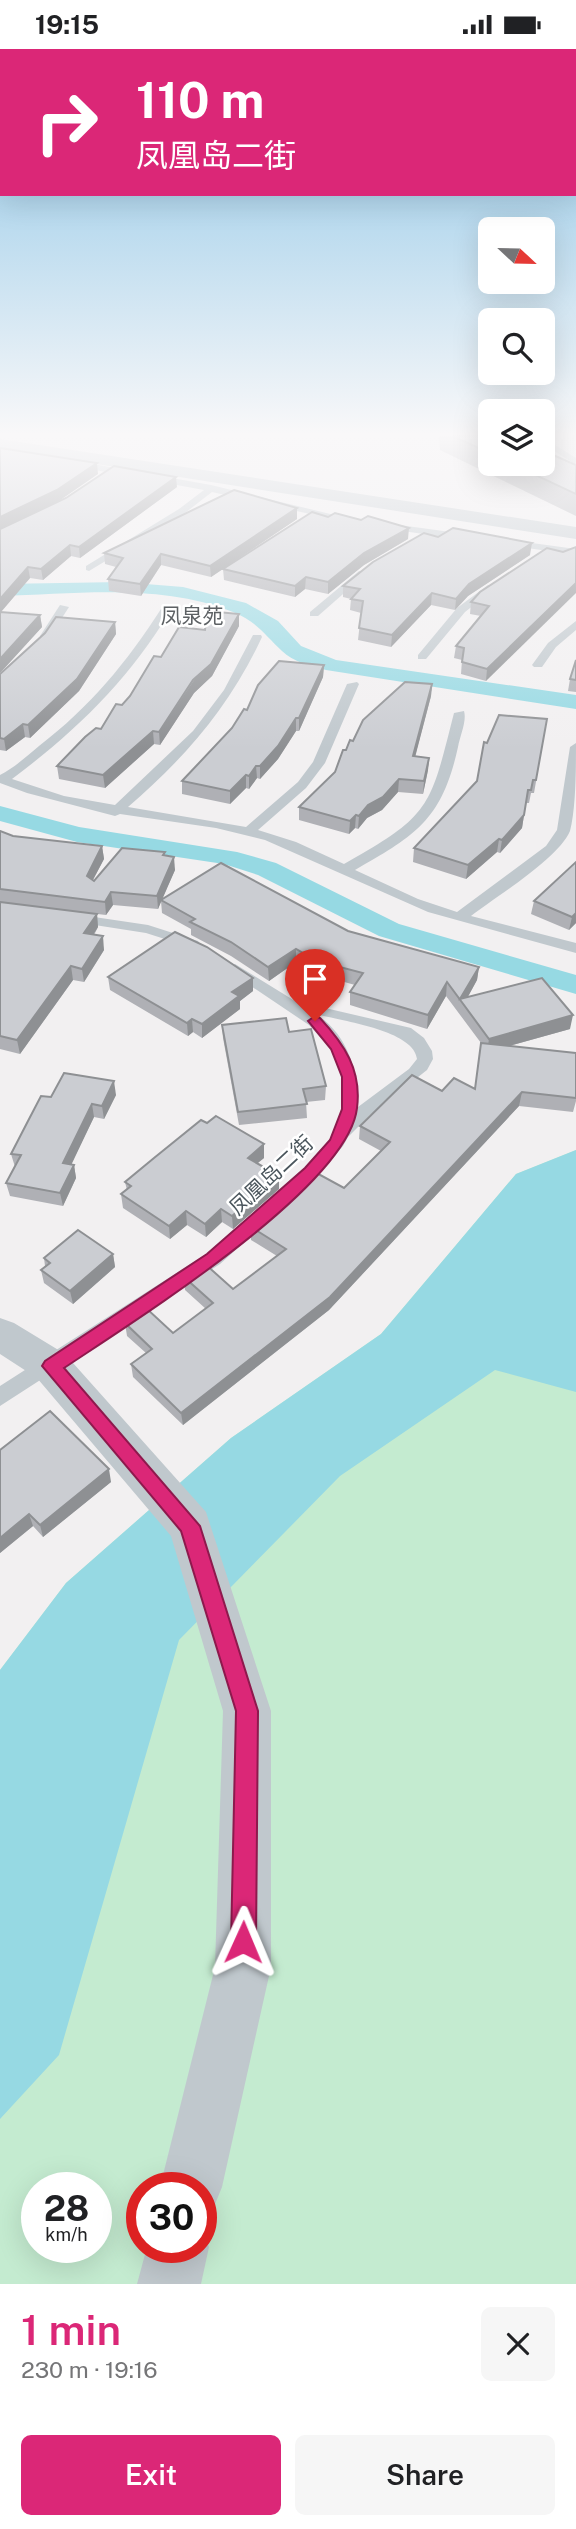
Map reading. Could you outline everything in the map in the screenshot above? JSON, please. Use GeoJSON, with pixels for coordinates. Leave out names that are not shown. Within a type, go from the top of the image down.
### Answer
{"type":"FeatureCollection","features":[{"type":"Feature","properties":{"kind":"street"},"geometry":{"type":"LineString","coordinates":[[0,1334],[51,1366],[190,1526],[247,1711],[243,1967],[195,2172]]}},
{"type":"Feature","properties":{"kind":"street"},"geometry":{"type":"LineString","coordinates":[[169,2284],[174,2263]]}},
{"type":"Feature","properties":{"kind":"lane"},"geometry":{"type":"LineString","coordinates":[[89,568],[130,540]]}},
{"type":"Feature","properties":{"kind":"lane"},"geometry":{"type":"LineString","coordinates":[[410,544],[417,540]]}},
{"type":"Feature","properties":{"kind":"lane"},"geometry":{"type":"LineString","coordinates":[[498,541],[576,552]]}},
{"type":"Feature","properties":{"kind":"lane"},"geometry":{"type":"LineString","coordinates":[[541,556],[550,548]]}},
{"type":"Feature","properties":{"kind":"lane"},"geometry":{"type":"LineString","coordinates":[[314,614],[368,569]]}},
{"type":"Feature","properties":{"kind":"lane"},"geometry":{"type":"LineString","coordinates":[[422,657],[461,610],[500,584]]}},
{"type":"Feature","properties":{"kind":"lane"},"geometry":{"type":"LineString","coordinates":[[33,650],[64,607]]}},
{"type":"Feature","properties":{"kind":"lane"},"geometry":{"type":"LineString","coordinates":[[2,780],[64,735],[110,691],[144,650],[165,611]]}},
{"type":"Feature","properties":{"kind":"lane"},"geometry":{"type":"LineString","coordinates":[[538,665],[552,645],[576,624]]}},
{"type":"Feature","properties":{"kind":"lane"},"geometry":{"type":"LineString","coordinates":[[115,812],[170,765],[211,719],[239,677],[257,637]]}},
{"type":"Feature","properties":{"kind":"lane"},"geometry":{"type":"LineString","coordinates":[[249,831],[302,785],[319,762],[353,684]]}},
{"type":"Feature","properties":{"kind":"lane"},"geometry":{"type":"LineString","coordinates":[[346,869],[417,823],[432,805],[441,785],[460,713]]}},
{"type":"Feature","properties":{"kind":"lane"},"geometry":{"type":"LineString","coordinates":[[460,917],[551,849],[564,830],[576,747]]}},
{"type":"Feature","properties":{"kind":"lane"},"geometry":{"type":"LineString","coordinates":[[2,780],[47,797],[115,812],[200,821],[249,831],[296,846],[406,899],[460,917],[531,933],[576,948]]}},
{"type":"Feature","properties":{"kind":"lane","name":"凤凰岛二街"},"geometry":{"type":"LineString","coordinates":[[0,1397],[213,1259],[311,1173],[337,1142],[350,1109],[350,1077],[338,1047],[315,1021],[215,956],[174,936],[148,929],[57,917]]}},
{"type":"Feature","properties":{"kind":"lane"},"geometry":{"type":"LineString","coordinates":[[284,1001],[405,1032],[418,1041],[425,1052],[424,1065],[415,1076],[367,1108],[337,1142]]}},
{"type":"Feature","properties":{"kind":"green space"},"geometry":{"type":"Polygon","coordinates":[[[576,1150],[576,2284],[0,2284],[0,1670],[66,1583],[231,1438],[381,1334],[516,1174],[576,1150]]]}},
{"type":"Feature","properties":{"kind":"water"},"geometry":{"type":"Polygon","coordinates":[[[576,1150],[576,1392],[495,1370],[340,1476],[179,1640],[59,2055],[0,2119],[0,1670],[66,1583],[231,1438],[381,1334],[516,1174],[576,1150]]]}},
{"type":"Feature","properties":{"kind":"building"},"geometry":{"type":"Polygon","coordinates":[[[0,540],[88,540],[79,547],[70,545],[41,569],[28,567],[0,599],[0,540]]]}},
{"type":"Feature","properties":{"kind":"building"},"geometry":{"type":"Polygon","coordinates":[[[130,540],[249,540],[210,566],[161,554],[140,584],[108,579],[123,558],[104,553],[130,540]]]}},
{"type":"Feature","properties":{"kind":"building"},"geometry":{"type":"Polygon","coordinates":[[[268,540],[387,540],[364,553],[328,582],[306,577],[295,586],[223,569],[268,540]]]}},
{"type":"Feature","properties":{"kind":"building"},"geometry":{"type":"Polygon","coordinates":[[[411,540],[518,540],[532,543],[469,584],[456,599],[432,593],[392,635],[359,628],[363,601],[351,599],[360,589],[343,586],[373,562],[411,540]]]}},
{"type":"Feature","properties":{"kind":"building"},"geometry":{"type":"Polygon","coordinates":[[[576,547],[576,583],[487,669],[462,662],[464,648],[456,646],[489,606],[471,602],[480,592],[547,548],[563,552],[576,547]]]}},
{"type":"Feature","properties":{"kind":"building"},"geometry":{"type":"Polygon","coordinates":[[[207,611],[239,614],[211,664],[193,680],[159,732],[153,731],[103,775],[57,766],[85,737],[96,728],[101,729],[116,704],[122,705],[130,696],[154,656],[161,657],[179,627],[205,630],[207,611]]]}},
{"type":"Feature","properties":{"kind":"building"},"geometry":{"type":"Polygon","coordinates":[[[0,612],[40,615],[0,659],[0,612]]]}},
{"type":"Feature","properties":{"kind":"building"},"geometry":{"type":"Polygon","coordinates":[[[56,617],[115,622],[77,679],[28,725],[23,724],[4,739],[0,738],[0,674],[45,633],[56,617]]]}},
{"type":"Feature","properties":{"kind":"building"},"geometry":{"type":"Polygon","coordinates":[[[576,660],[576,680],[570,679],[576,660]]]}},
{"type":"Feature","properties":{"kind":"building"},"geometry":{"type":"Polygon","coordinates":[[[279,661],[324,665],[299,718],[296,718],[278,746],[260,766],[256,766],[249,776],[246,775],[230,791],[182,781],[232,728],[244,709],[247,710],[258,685],[279,661]]]}},
{"type":"Feature","properties":{"kind":"building"},"geometry":{"type":"Polygon","coordinates":[[[405,682],[432,684],[413,756],[429,758],[424,781],[399,779],[383,797],[368,805],[359,816],[356,815],[350,821],[299,807],[335,772],[343,750],[346,750],[350,740],[353,741],[363,720],[405,682]]]}},
{"type":"Feature","properties":{"kind":"building"},"geometry":{"type":"Polygon","coordinates":[[[499,715],[547,719],[536,780],[533,780],[531,790],[528,790],[524,815],[502,840],[499,839],[468,865],[414,848],[477,781],[484,742],[487,743],[499,715]]]}},
{"type":"Feature","properties":{"kind":"building"},"geometry":{"type":"Polygon","coordinates":[[[0,831],[13,836],[102,846],[87,876],[94,881],[122,848],[165,852],[163,855],[174,857],[157,896],[111,892],[105,902],[0,889],[0,831]]]}},
{"type":"Feature","properties":{"kind":"building"},"geometry":{"type":"Polygon","coordinates":[[[576,862],[576,913],[572,917],[534,901],[576,862]]]}},
{"type":"Feature","properties":{"kind":"building"},"geometry":{"type":"Polygon","coordinates":[[[221,863],[348,931],[479,967],[460,999],[542,978],[573,1015],[489,1039],[447,982],[428,1015],[350,992],[363,973],[317,961],[296,949],[268,967],[231,942],[190,922],[195,919],[161,900],[221,863]]]}},
{"type":"Feature","properties":{"kind":"building"},"geometry":{"type":"Polygon","coordinates":[[[0,902],[97,914],[84,933],[103,936],[82,969],[71,966],[17,1040],[0,1036],[0,902]]]}},
{"type":"Feature","properties":{"kind":"building"},"geometry":{"type":"Polygon","coordinates":[[[175,932],[207,947],[253,978],[232,992],[239,996],[202,1024],[192,1019],[187,1023],[108,977],[175,932]]]}},
{"type":"Feature","properties":{"kind":"building"},"geometry":{"type":"Polygon","coordinates":[[[286,1018],[289,1032],[311,1029],[326,1086],[303,1089],[307,1104],[238,1112],[222,1025],[286,1018]]]}},
{"type":"Feature","properties":{"kind":"building"},"geometry":{"type":"Polygon","coordinates":[[[481,1043],[576,1053],[576,1098],[522,1092],[330,1297],[181,1413],[131,1364],[152,1349],[125,1323],[146,1308],[173,1333],[213,1303],[184,1277],[204,1263],[233,1289],[286,1249],[251,1227],[313,1171],[344,1188],[390,1142],[360,1126],[412,1075],[442,1091],[454,1078],[475,1089],[481,1043]]]}},
{"type":"Feature","properties":{"kind":"building"},"geometry":{"type":"Polygon","coordinates":[[[64,1073],[114,1081],[102,1106],[92,1104],[63,1163],[74,1165],[60,1193],[6,1183],[21,1155],[11,1154],[41,1096],[51,1097],[64,1073]]]}},
{"type":"Feature","properties":{"kind":"building"},"geometry":{"type":"Polygon","coordinates":[[[216,1116],[264,1144],[248,1158],[279,1176],[232,1216],[221,1209],[205,1224],[186,1211],[169,1226],[121,1194],[131,1186],[125,1182],[154,1158],[201,1120],[207,1123],[216,1116]]]}},
{"type":"Feature","properties":{"kind":"building"},"geometry":{"type":"Polygon","coordinates":[[[78,1230],[113,1254],[70,1291],[41,1270],[50,1263],[44,1258],[78,1230]]]}},
{"type":"Feature","properties":{"kind":"building"},"geometry":{"type":"Polygon","coordinates":[[[50,1411],[109,1469],[40,1525],[29,1514],[0,1538],[0,1450],[50,1411]]]}},
{"type":"Feature","properties":{"kind":"waterway"},"geometry":{"type":"LineString","coordinates":[[0,590],[121,588],[183,592],[212,598],[250,612],[271,626],[294,650],[333,666],[576,702]]}},
{"type":"Feature","properties":{"kind":"waterway"},"geometry":{"type":"LineString","coordinates":[[0,813],[77,834],[228,857],[267,869],[389,930],[442,947],[514,964],[576,985]]}},
{"type":"Feature","properties":{"kind":"district","name":"凤泉苑"},"geometry":{"type":"Point","coordinates":[192,615]}},
{"type":"Feature","properties":{"kind":"route"},"geometry":{"type":"LineString","coordinates":[[243,1942],[247,1711],[190,1526],[51,1366],[213,1259],[311,1173],[337,1142],[350,1109],[350,1077],[338,1047],[315,1021]]}}]}
